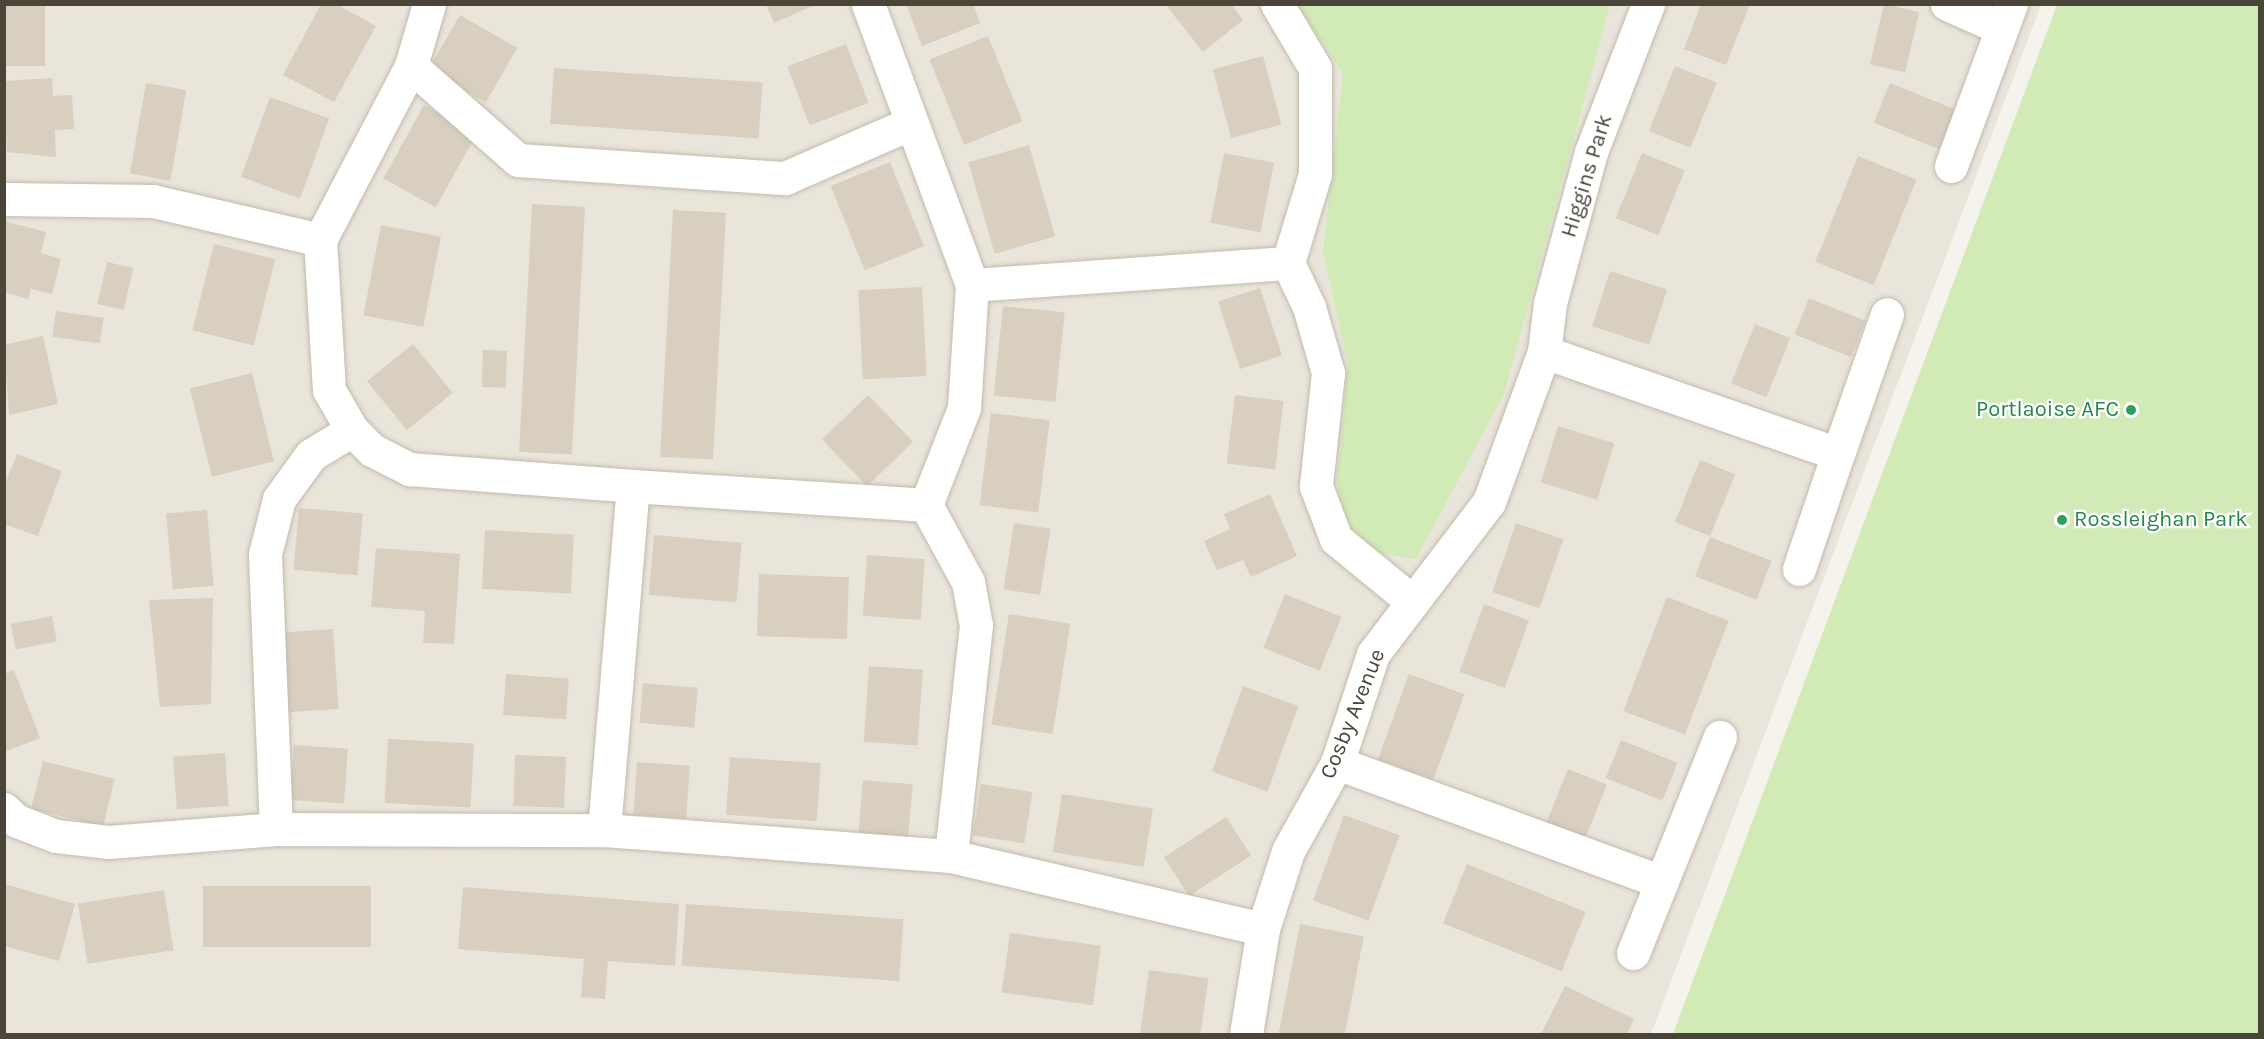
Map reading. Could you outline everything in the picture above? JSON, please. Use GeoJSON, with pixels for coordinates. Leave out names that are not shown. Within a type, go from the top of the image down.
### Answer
{"type":"FeatureCollection","features":[{"type":"Feature","properties":{"kind":"street"},"geometry":{"type":"LineString","coordinates":[[429,4],[411,66],[320,240],[329,390],[352,430],[372,450],[409,469],[926,505]]}},
{"type":"Feature","properties":{"kind":"street"},"geometry":{"type":"LineString","coordinates":[[868,4],[909,123],[972,285],[964,408],[926,505]]}},
{"type":"Feature","properties":{"kind":"street"},"geometry":{"type":"LineString","coordinates":[[1277,4],[1315,68],[1315,174],[1288,263],[1309,307],[1328,373],[1316,486],[1336,539],[1413,602]]}},
{"type":"Feature","properties":{"kind":"street","name":"Higgins Park"},"geometry":{"type":"LineString","coordinates":[[1545,352],[1550,303],[1591,152],[1648,4]]}},
{"type":"Feature","properties":{"kind":"street"},"geometry":{"type":"LineString","coordinates":[[1947,4],[2006,16],[1951,166]]}},
{"type":"Feature","properties":{"kind":"street"},"geometry":{"type":"LineString","coordinates":[[411,66],[518,160],[784,178],[909,123]]}},
{"type":"Feature","properties":{"kind":"street"},"geometry":{"type":"LineString","coordinates":[[4,199],[153,201],[320,240]]}},
{"type":"Feature","properties":{"kind":"street"},"geometry":{"type":"LineString","coordinates":[[972,285],[1288,263]]}},
{"type":"Feature","properties":{"kind":"street"},"geometry":{"type":"LineString","coordinates":[[1799,569],[1887,314]]}},
{"type":"Feature","properties":{"kind":"street"},"geometry":{"type":"LineString","coordinates":[[1545,352],[1838,454]]}},
{"type":"Feature","properties":{"kind":"street","name":"Cosby Avenue"},"geometry":{"type":"LineString","coordinates":[[1246,1035],[1263,929],[1288,851],[1337,763],[1373,654],[1490,502],[1545,352]]}},
{"type":"Feature","properties":{"kind":"street"},"geometry":{"type":"LineString","coordinates":[[276,829],[265,554],[279,499],[310,455],[352,430]]}},
{"type":"Feature","properties":{"kind":"street"},"geometry":{"type":"LineString","coordinates":[[604,830],[633,486]]}},
{"type":"Feature","properties":{"kind":"street"},"geometry":{"type":"LineString","coordinates":[[926,505],[968,582],[976,626],[951,856]]}},
{"type":"Feature","properties":{"kind":"street"},"geometry":{"type":"LineString","coordinates":[[1633,953],[1660,881],[1720,737]]}},
{"type":"Feature","properties":{"kind":"street"},"geometry":{"type":"LineString","coordinates":[[1337,763],[1660,881]]}},
{"type":"Feature","properties":{"kind":"street"},"geometry":{"type":"LineString","coordinates":[[4,809],[17,820],[56,836],[108,842],[276,829],[604,830],[951,856],[1263,929]]}},
{"type":"Feature","properties":{"kind":"shaded area"},"geometry":{"type":"Polygon","coordinates":[[[5,5],[2041,5],[1651,1034],[5,1034],[5,5]]]}},
{"type":"Feature","properties":{"kind":"green space"},"geometry":{"type":"Polygon","coordinates":[[[1297,5],[1610,5],[1504,394],[1416,559],[1369,551],[1342,523],[1337,479],[1348,365],[1323,251],[1343,73],[1297,5]]]}},
{"type":"Feature","properties":{"kind":"green space","name":"Rossleighan Park"},"geometry":{"type":"Polygon","coordinates":[[[2057,5],[2259,5],[2259,1034],[1673,1034],[2057,5]]]}},
{"type":"Feature","properties":{"kind":"building"},"geometry":{"type":"Polygon","coordinates":[[[4,4],[45,4],[45,66],[4,66],[4,4]]]}},
{"type":"Feature","properties":{"kind":"building"},"geometry":{"type":"Polygon","coordinates":[[[321,4],[336,4],[376,26],[334,102],[283,75],[321,4]]]}},
{"type":"Feature","properties":{"kind":"building"},"geometry":{"type":"Polygon","coordinates":[[[766,4],[817,4],[774,23],[766,4]]]}},
{"type":"Feature","properties":{"kind":"building"},"geometry":{"type":"Polygon","coordinates":[[[906,4],[973,4],[980,23],[922,46],[906,4]]]}},
{"type":"Feature","properties":{"kind":"building"},"geometry":{"type":"Polygon","coordinates":[[[1165,4],[1231,4],[1243,20],[1203,52],[1165,4]]]}},
{"type":"Feature","properties":{"kind":"building"},"geometry":{"type":"Polygon","coordinates":[[[1701,4],[1750,4],[1726,65],[1684,49],[1701,4]]]}},
{"type":"Feature","properties":{"kind":"building"},"geometry":{"type":"Polygon","coordinates":[[[1884,4],[1919,12],[1905,73],[1870,64],[1884,4]]]}},
{"type":"Feature","properties":{"kind":"building"},"geometry":{"type":"Polygon","coordinates":[[[460,15],[517,48],[486,103],[428,70],[460,15]]]}},
{"type":"Feature","properties":{"kind":"building"},"geometry":{"type":"Polygon","coordinates":[[[988,36],[1022,121],[964,145],[930,60],[988,36]]]}},
{"type":"Feature","properties":{"kind":"building"},"geometry":{"type":"Polygon","coordinates":[[[846,44],[869,103],[810,125],[787,67],[846,44]]]}},
{"type":"Feature","properties":{"kind":"building"},"geometry":{"type":"Polygon","coordinates":[[[1263,56],[1281,125],[1231,138],[1213,69],[1263,56]]]}},
{"type":"Feature","properties":{"kind":"building"},"geometry":{"type":"Polygon","coordinates":[[[1675,66],[1717,83],[1691,148],[1649,131],[1675,66]]]}},
{"type":"Feature","properties":{"kind":"building"},"geometry":{"type":"Polygon","coordinates":[[[554,68],[762,83],[759,138],[550,124],[554,68]]]}},
{"type":"Feature","properties":{"kind":"building"},"geometry":{"type":"Polygon","coordinates":[[[52,78],[53,96],[72,95],[74,129],[55,130],[56,157],[7,152],[4,81],[52,78]]]}},
{"type":"Feature","properties":{"kind":"building"},"geometry":{"type":"Polygon","coordinates":[[[146,83],[186,90],[170,181],[130,174],[146,83]]]}},
{"type":"Feature","properties":{"kind":"building"},"geometry":{"type":"Polygon","coordinates":[[[1890,83],[1955,109],[1939,149],[1874,123],[1890,83]]]}},
{"type":"Feature","properties":{"kind":"building"},"geometry":{"type":"Polygon","coordinates":[[[270,97],[329,119],[300,198],[241,177],[270,97]]]}},
{"type":"Feature","properties":{"kind":"building"},"geometry":{"type":"Polygon","coordinates":[[[424,105],[476,134],[436,208],[383,178],[424,105]]]}},
{"type":"Feature","properties":{"kind":"building"},"geometry":{"type":"Polygon","coordinates":[[[1029,145],[1055,236],[995,254],[968,162],[1029,145]]]}},
{"type":"Feature","properties":{"kind":"building"},"geometry":{"type":"Polygon","coordinates":[[[1224,153],[1274,163],[1261,232],[1210,223],[1224,153]]]}},
{"type":"Feature","properties":{"kind":"building"},"geometry":{"type":"Polygon","coordinates":[[[1642,153],[1685,170],[1658,235],[1616,218],[1642,153]]]}},
{"type":"Feature","properties":{"kind":"building"},"geometry":{"type":"Polygon","coordinates":[[[1858,156],[1916,180],[1874,285],[1815,262],[1858,156]]]}},
{"type":"Feature","properties":{"kind":"building"},"geometry":{"type":"Polygon","coordinates":[[[890,162],[924,246],[865,270],[831,186],[890,162]]]}},
{"type":"Feature","properties":{"kind":"building"},"geometry":{"type":"Polygon","coordinates":[[[532,204],[585,207],[572,454],[519,452],[532,204]]]}},
{"type":"Feature","properties":{"kind":"building"},"geometry":{"type":"Polygon","coordinates":[[[673,210],[726,213],[713,459],[660,457],[673,210]]]}},
{"type":"Feature","properties":{"kind":"building"},"geometry":{"type":"Polygon","coordinates":[[[4,221],[46,232],[41,253],[61,259],[52,294],[31,289],[28,299],[4,292],[4,221]]]}},
{"type":"Feature","properties":{"kind":"building"},"geometry":{"type":"Polygon","coordinates":[[[381,225],[441,237],[423,327],[363,315],[381,225]]]}},
{"type":"Feature","properties":{"kind":"building"},"geometry":{"type":"Polygon","coordinates":[[[214,244],[275,259],[254,346],[192,330],[214,244]]]}},
{"type":"Feature","properties":{"kind":"building"},"geometry":{"type":"Polygon","coordinates":[[[107,262],[133,268],[124,310],[97,304],[107,262]]]}},
{"type":"Feature","properties":{"kind":"building"},"geometry":{"type":"Polygon","coordinates":[[[1610,271],[1667,290],[1649,345],[1592,326],[1610,271]]]}},
{"type":"Feature","properties":{"kind":"building"},"geometry":{"type":"Polygon","coordinates":[[[922,287],[927,376],[863,379],[858,290],[922,287]]]}},
{"type":"Feature","properties":{"kind":"building"},"geometry":{"type":"Polygon","coordinates":[[[1260,288],[1282,356],[1240,369],[1218,302],[1260,288]]]}},
{"type":"Feature","properties":{"kind":"building"},"geometry":{"type":"Polygon","coordinates":[[[1809,298],[1866,321],[1851,357],[1794,334],[1809,298]]]}},
{"type":"Feature","properties":{"kind":"building"},"geometry":{"type":"Polygon","coordinates":[[[1003,306],[1065,312],[1055,402],[994,396],[1003,306]]]}},
{"type":"Feature","properties":{"kind":"building"},"geometry":{"type":"Polygon","coordinates":[[[56,311],[104,318],[100,343],[52,337],[56,311]]]}},
{"type":"Feature","properties":{"kind":"building"},"geometry":{"type":"Polygon","coordinates":[[[1755,324],[1790,338],[1766,398],[1731,383],[1755,324]]]}},
{"type":"Feature","properties":{"kind":"building"},"geometry":{"type":"Polygon","coordinates":[[[43,336],[58,404],[9,415],[4,345],[43,336]]]}},
{"type":"Feature","properties":{"kind":"building"},"geometry":{"type":"Polygon","coordinates":[[[413,344],[453,393],[407,430],[367,381],[413,344]]]}},
{"type":"Feature","properties":{"kind":"building"},"geometry":{"type":"Polygon","coordinates":[[[483,350],[507,351],[506,388],[482,387],[483,350]]]}},
{"type":"Feature","properties":{"kind":"building"},"geometry":{"type":"Polygon","coordinates":[[[252,373],[274,461],[212,477],[190,388],[252,373]]]}},
{"type":"Feature","properties":{"kind":"building"},"geometry":{"type":"Polygon","coordinates":[[[868,395],[913,442],[867,486],[822,439],[868,395]]]}},
{"type":"Feature","properties":{"kind":"building"},"geometry":{"type":"Polygon","coordinates":[[[1235,395],[1284,401],[1275,469],[1227,463],[1235,395]]]}},
{"type":"Feature","properties":{"kind":"building"},"geometry":{"type":"Polygon","coordinates":[[[991,413],[1050,420],[1038,512],[980,505],[991,413]]]}},
{"type":"Feature","properties":{"kind":"building"},"geometry":{"type":"Polygon","coordinates":[[[1558,426],[1614,443],[1597,500],[1541,482],[1558,426]]]}},
{"type":"Feature","properties":{"kind":"building"},"geometry":{"type":"Polygon","coordinates":[[[17,454],[62,471],[38,536],[4,524],[4,486],[17,454]]]}},
{"type":"Feature","properties":{"kind":"building"},"geometry":{"type":"Polygon","coordinates":[[[1700,460],[1735,474],[1710,536],[1675,522],[1700,460]]]}},
{"type":"Feature","properties":{"kind":"building"},"geometry":{"type":"Polygon","coordinates":[[[1270,494],[1297,556],[1251,577],[1243,560],[1217,570],[1204,541],[1230,529],[1224,514],[1270,494]]]}},
{"type":"Feature","properties":{"kind":"building"},"geometry":{"type":"Polygon","coordinates":[[[299,508],[363,514],[357,575],[294,570],[299,508]]]}},
{"type":"Feature","properties":{"kind":"building"},"geometry":{"type":"Polygon","coordinates":[[[207,510],[214,586],[173,589],[166,514],[207,510]]]}},
{"type":"Feature","properties":{"kind":"building"},"geometry":{"type":"Polygon","coordinates":[[[1014,523],[1051,529],[1040,595],[1004,589],[1014,523]]]}},
{"type":"Feature","properties":{"kind":"building"},"geometry":{"type":"Polygon","coordinates":[[[1516,523],[1563,539],[1540,608],[1492,592],[1516,523]]]}},
{"type":"Feature","properties":{"kind":"building"},"geometry":{"type":"Polygon","coordinates":[[[485,530],[574,535],[571,594],[482,589],[485,530]]]}},
{"type":"Feature","properties":{"kind":"building"},"geometry":{"type":"Polygon","coordinates":[[[654,535],[742,543],[736,602],[649,595],[654,535]]]}},
{"type":"Feature","properties":{"kind":"building"},"geometry":{"type":"Polygon","coordinates":[[[1710,537],[1772,561],[1757,600],[1695,576],[1710,537]]]}},
{"type":"Feature","properties":{"kind":"building"},"geometry":{"type":"Polygon","coordinates":[[[376,548],[460,554],[454,644],[423,643],[425,611],[371,607],[376,548]]]}},
{"type":"Feature","properties":{"kind":"building"},"geometry":{"type":"Polygon","coordinates":[[[867,555],[925,559],[921,620],[863,616],[867,555]]]}},
{"type":"Feature","properties":{"kind":"building"},"geometry":{"type":"Polygon","coordinates":[[[759,574],[849,577],[847,639],[757,636],[759,574]]]}},
{"type":"Feature","properties":{"kind":"building"},"geometry":{"type":"Polygon","coordinates":[[[1285,594],[1342,617],[1320,671],[1263,648],[1285,594]]]}},
{"type":"Feature","properties":{"kind":"building"},"geometry":{"type":"Polygon","coordinates":[[[1667,597],[1729,621],[1685,735],[1623,711],[1667,597]]]}},
{"type":"Feature","properties":{"kind":"building"},"geometry":{"type":"Polygon","coordinates":[[[213,598],[211,704],[160,707],[149,600],[213,598]]]}},
{"type":"Feature","properties":{"kind":"building"},"geometry":{"type":"Polygon","coordinates":[[[1484,604],[1529,620],[1504,688],[1459,672],[1484,604]]]}},
{"type":"Feature","properties":{"kind":"building"},"geometry":{"type":"Polygon","coordinates":[[[1009,614],[1070,624],[1053,734],[991,725],[1009,614]]]}},
{"type":"Feature","properties":{"kind":"building"},"geometry":{"type":"Polygon","coordinates":[[[52,616],[57,642],[16,650],[11,624],[52,616]]]}},
{"type":"Feature","properties":{"kind":"building"},"geometry":{"type":"Polygon","coordinates":[[[333,629],[339,709],[289,712],[283,632],[333,629]]]}},
{"type":"Feature","properties":{"kind":"building"},"geometry":{"type":"Polygon","coordinates":[[[869,666],[923,670],[918,746],[864,742],[869,666]]]}},
{"type":"Feature","properties":{"kind":"building"},"geometry":{"type":"Polygon","coordinates":[[[14,670],[40,738],[4,752],[4,674],[14,670]]]}},
{"type":"Feature","properties":{"kind":"building"},"geometry":{"type":"Polygon","coordinates":[[[506,674],[569,678],[566,719],[503,715],[506,674]]]}},
{"type":"Feature","properties":{"kind":"building"},"geometry":{"type":"Polygon","coordinates":[[[1409,674],[1464,694],[1433,780],[1378,760],[1409,674]]]}},
{"type":"Feature","properties":{"kind":"building"},"geometry":{"type":"Polygon","coordinates":[[[643,683],[698,688],[694,728],[640,723],[643,683]]]}},
{"type":"Feature","properties":{"kind":"building"},"geometry":{"type":"Polygon","coordinates":[[[1243,686],[1298,706],[1267,792],[1212,772],[1243,686]]]}},
{"type":"Feature","properties":{"kind":"building"},"geometry":{"type":"Polygon","coordinates":[[[388,739],[474,744],[471,807],[385,803],[388,739]]]}},
{"type":"Feature","properties":{"kind":"building"},"geometry":{"type":"Polygon","coordinates":[[[1621,740],[1678,763],[1662,801],[1606,778],[1621,740]]]}},
{"type":"Feature","properties":{"kind":"building"},"geometry":{"type":"Polygon","coordinates":[[[294,745],[348,749],[344,804],[290,800],[294,745]]]}},
{"type":"Feature","properties":{"kind":"building"},"geometry":{"type":"Polygon","coordinates":[[[225,753],[229,806],[177,809],[173,757],[225,753]]]}},
{"type":"Feature","properties":{"kind":"building"},"geometry":{"type":"Polygon","coordinates":[[[515,755],[566,757],[564,808],[513,806],[515,755]]]}},
{"type":"Feature","properties":{"kind":"building"},"geometry":{"type":"Polygon","coordinates":[[[730,757],[821,763],[817,821],[726,815],[730,757]]]}},
{"type":"Feature","properties":{"kind":"building"},"geometry":{"type":"Polygon","coordinates":[[[43,761],[115,779],[103,826],[31,809],[43,761]]]}},
{"type":"Feature","properties":{"kind":"building"},"geometry":{"type":"Polygon","coordinates":[[[637,762],[690,766],[686,819],[633,815],[637,762]]]}},
{"type":"Feature","properties":{"kind":"building"},"geometry":{"type":"Polygon","coordinates":[[[1568,769],[1607,785],[1582,847],[1543,831],[1568,769]]]}},
{"type":"Feature","properties":{"kind":"building"},"geometry":{"type":"Polygon","coordinates":[[[863,780],[913,784],[908,837],[858,833],[863,780]]]}},
{"type":"Feature","properties":{"kind":"building"},"geometry":{"type":"Polygon","coordinates":[[[981,784],[1032,792],[1024,843],[973,835],[981,784]]]}},
{"type":"Feature","properties":{"kind":"building"},"geometry":{"type":"Polygon","coordinates":[[[1062,794],[1153,808],[1144,867],[1053,852],[1062,794]]]}},
{"type":"Feature","properties":{"kind":"building"},"geometry":{"type":"Polygon","coordinates":[[[1344,815],[1399,835],[1368,921],[1313,901],[1344,815]]]}},
{"type":"Feature","properties":{"kind":"building"},"geometry":{"type":"Polygon","coordinates":[[[1226,817],[1251,856],[1189,896],[1164,857],[1226,817]]]}},
{"type":"Feature","properties":{"kind":"building"},"geometry":{"type":"Polygon","coordinates":[[[1467,864],[1586,912],[1562,971],[1443,923],[1467,864]]]}},
{"type":"Feature","properties":{"kind":"building"},"geometry":{"type":"Polygon","coordinates":[[[4,884],[75,904],[59,961],[4,946],[4,884]]]}},
{"type":"Feature","properties":{"kind":"building"},"geometry":{"type":"Polygon","coordinates":[[[203,886],[371,886],[371,947],[203,947],[203,886]]]}},
{"type":"Feature","properties":{"kind":"building"},"geometry":{"type":"Polygon","coordinates":[[[463,887],[679,904],[675,966],[608,961],[605,999],[581,997],[584,959],[458,949],[463,887]]]}},
{"type":"Feature","properties":{"kind":"building"},"geometry":{"type":"Polygon","coordinates":[[[164,890],[174,950],[88,964],[78,904],[164,890]]]}},
{"type":"Feature","properties":{"kind":"building"},"geometry":{"type":"Polygon","coordinates":[[[686,904],[903,919],[899,981],[682,966],[686,904]]]}},
{"type":"Feature","properties":{"kind":"building"},"geometry":{"type":"Polygon","coordinates":[[[1300,924],[1364,936],[1345,1034],[1279,1034],[1300,924]]]}},
{"type":"Feature","properties":{"kind":"building"},"geometry":{"type":"Polygon","coordinates":[[[1010,933],[1101,946],[1093,1005],[1002,992],[1010,933]]]}},
{"type":"Feature","properties":{"kind":"building"},"geometry":{"type":"Polygon","coordinates":[[[1149,970],[1208,978],[1201,1034],[1140,1034],[1149,970]]]}},
{"type":"Feature","properties":{"kind":"building"},"geometry":{"type":"Polygon","coordinates":[[[1565,986],[1634,1019],[1627,1034],[1541,1034],[1565,986]]]}},
{"type":"Feature","properties":{"kind":"place","name":"Portlaoise AFC"},"geometry":{"type":"Point","coordinates":[2131,410]}},
{"type":"Feature","properties":{"kind":"place","name":"Rossleighan Park"},"geometry":{"type":"Point","coordinates":[2062,520]}}]}
